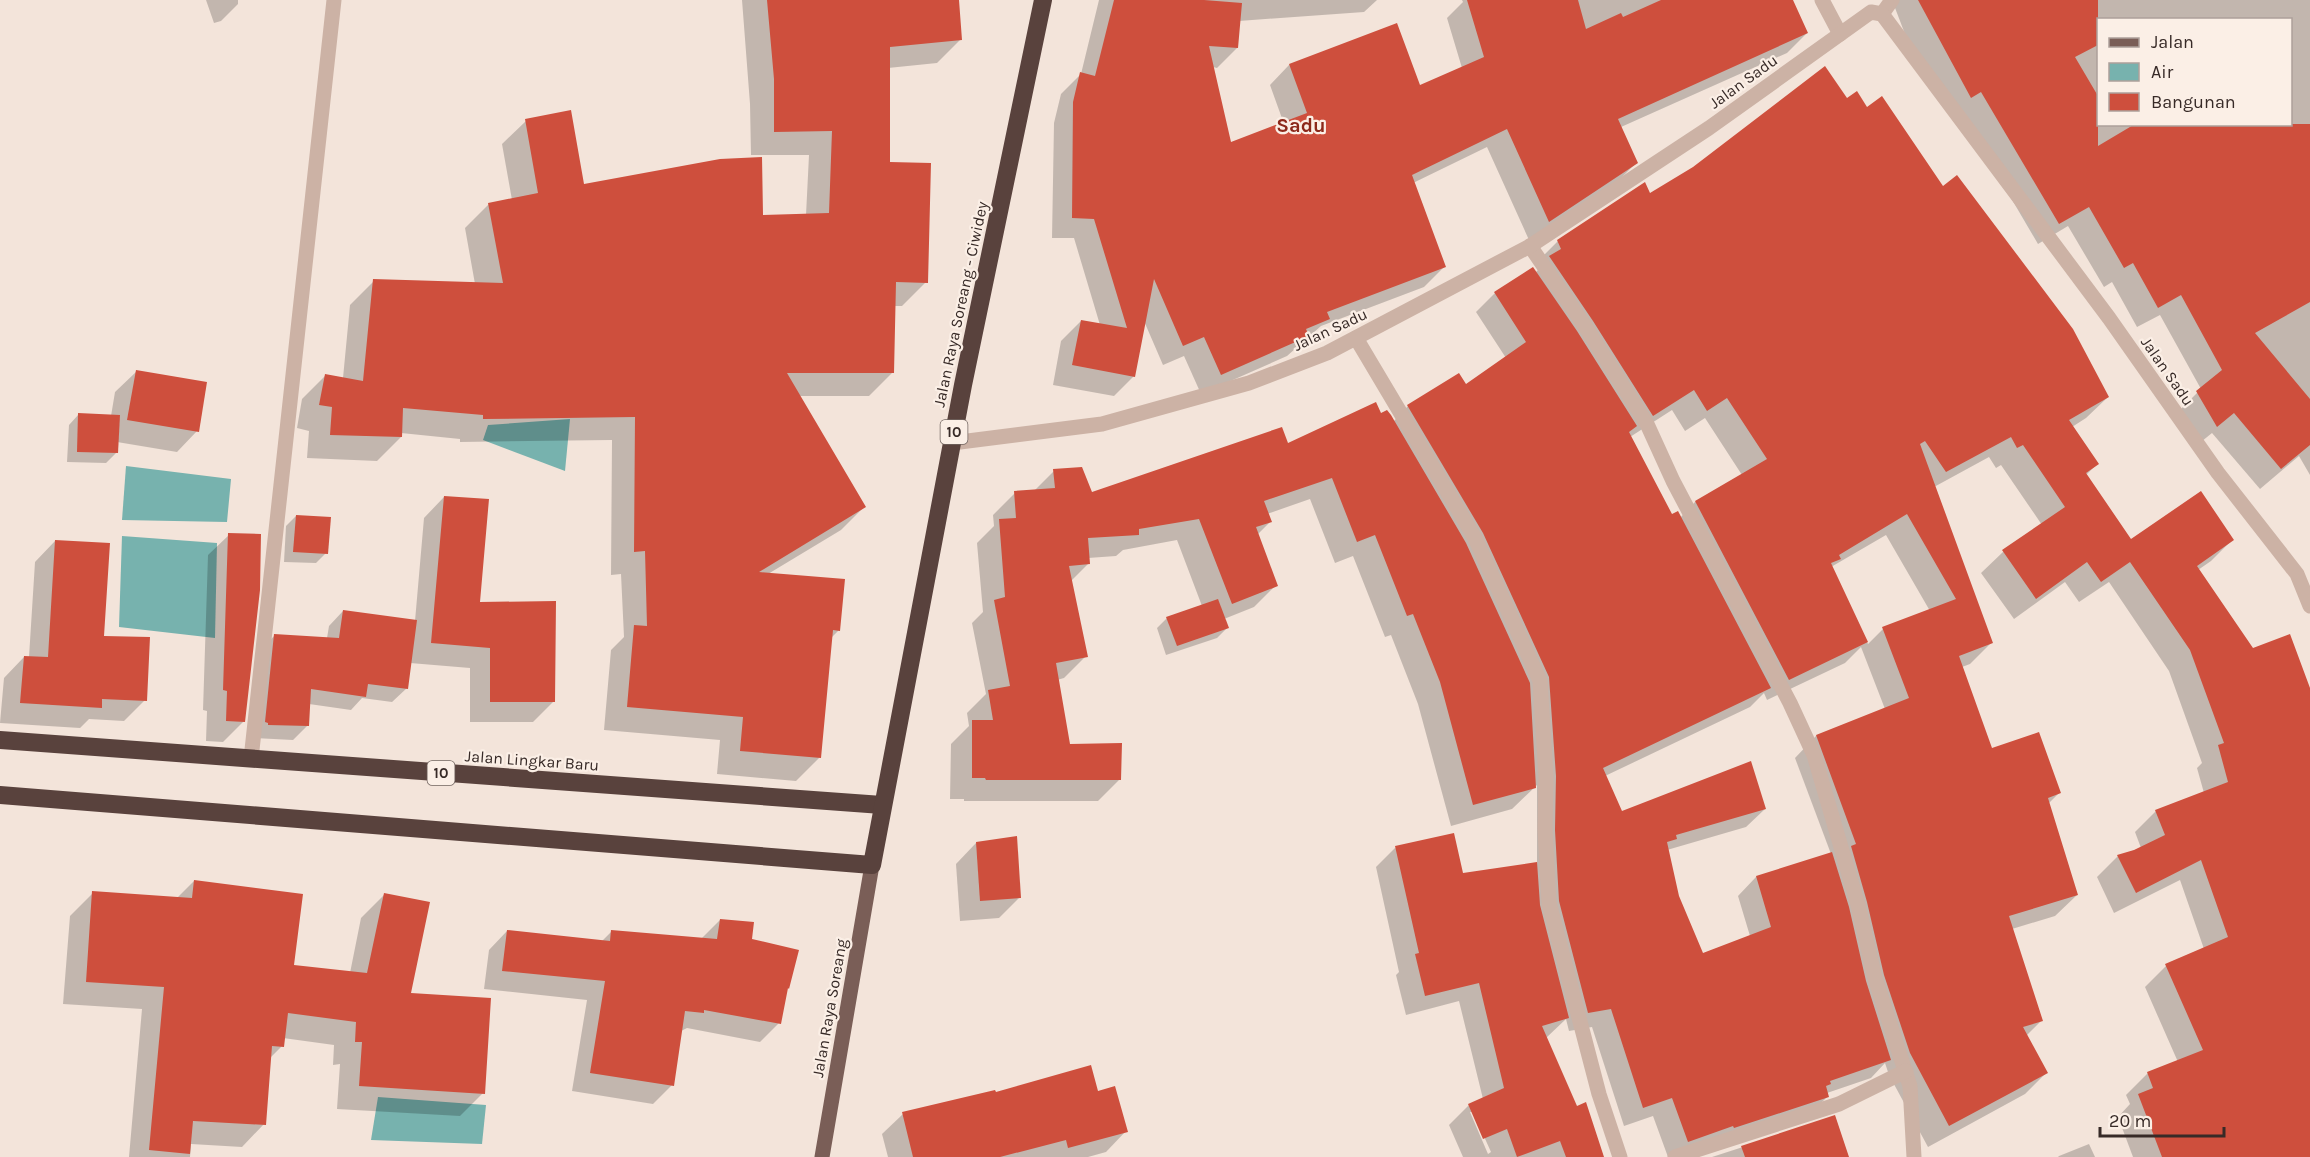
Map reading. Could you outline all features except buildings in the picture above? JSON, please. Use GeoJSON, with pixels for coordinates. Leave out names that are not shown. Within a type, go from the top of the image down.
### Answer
{"type":"FeatureCollection","features":[{"type":"Feature","properties":{"kind":"highway","name":"Jalan Raya Soreang - Ciwidey"},"geometry":{"type":"LineString","coordinates":[[872,865],[952,443],[1043,0]]}},
{"type":"Feature","properties":{"kind":"highway","name":"Jalan Lingkar Baru"},"geometry":{"type":"LineString","coordinates":[[0,740],[882,805]]}},
{"type":"Feature","properties":{"kind":"highway"},"geometry":{"type":"LineString","coordinates":[[0,795],[872,865]]}},
{"type":"Feature","properties":{"kind":"main road","name":"Jalan Raya Soreang"},"geometry":{"type":"LineString","coordinates":[[822,1157],[872,865]]}},
{"type":"Feature","properties":{"kind":"street"},"geometry":{"type":"LineString","coordinates":[[251,759],[334,0]]}},
{"type":"Feature","properties":{"kind":"street"},"geometry":{"type":"LineString","coordinates":[[1822,0],[1840,34]]}},
{"type":"Feature","properties":{"kind":"street"},"geometry":{"type":"LineString","coordinates":[[1882,14],[1892,0]]}},
{"type":"Feature","properties":{"kind":"street","name":"Jalan Sadu"},"geometry":{"type":"LineString","coordinates":[[952,443],[1102,424],[1249,383],[1327,352],[1530,246],[1709,128],[1871,12],[1882,14],[2109,318],[2218,473],[2297,574],[2310,606]]}},
{"type":"Feature","properties":{"kind":"street"},"geometry":{"type":"LineString","coordinates":[[1530,246],[1586,326],[1647,424],[1673,481],[1790,703],[1814,755],[1858,905],[1875,978],[1910,1086],[1914,1157]]}},
{"type":"Feature","properties":{"kind":"street"},"geometry":{"type":"LineString","coordinates":[[1356,338],[1475,538],[1540,681],[1546,777],[1545,830],[1549,903],[1599,1094],[1620,1157]]}},
{"type":"Feature","properties":{"kind":"street"},"geometry":{"type":"LineString","coordinates":[[1676,1157],[1839,1104],[1906,1071]]}},
{"type":"Feature","properties":{"kind":"water"},"geometry":{"type":"Polygon","coordinates":[[[570,419],[565,471],[483,440],[488,425],[570,419]]]}},
{"type":"Feature","properties":{"kind":"water"},"geometry":{"type":"Polygon","coordinates":[[[126,466],[231,479],[227,522],[122,520],[126,466]]]}},
{"type":"Feature","properties":{"kind":"water"},"geometry":{"type":"Polygon","coordinates":[[[122,536],[217,543],[215,638],[119,627],[122,536]]]}},
{"type":"Feature","properties":{"kind":"water"},"geometry":{"type":"Polygon","coordinates":[[[378,1097],[486,1105],[482,1144],[371,1140],[378,1097]]]}},
{"type":"Feature","properties":{"kind":"district","name":"Sadu"},"geometry":{"type":"Point","coordinates":[1301,125]}}]}
